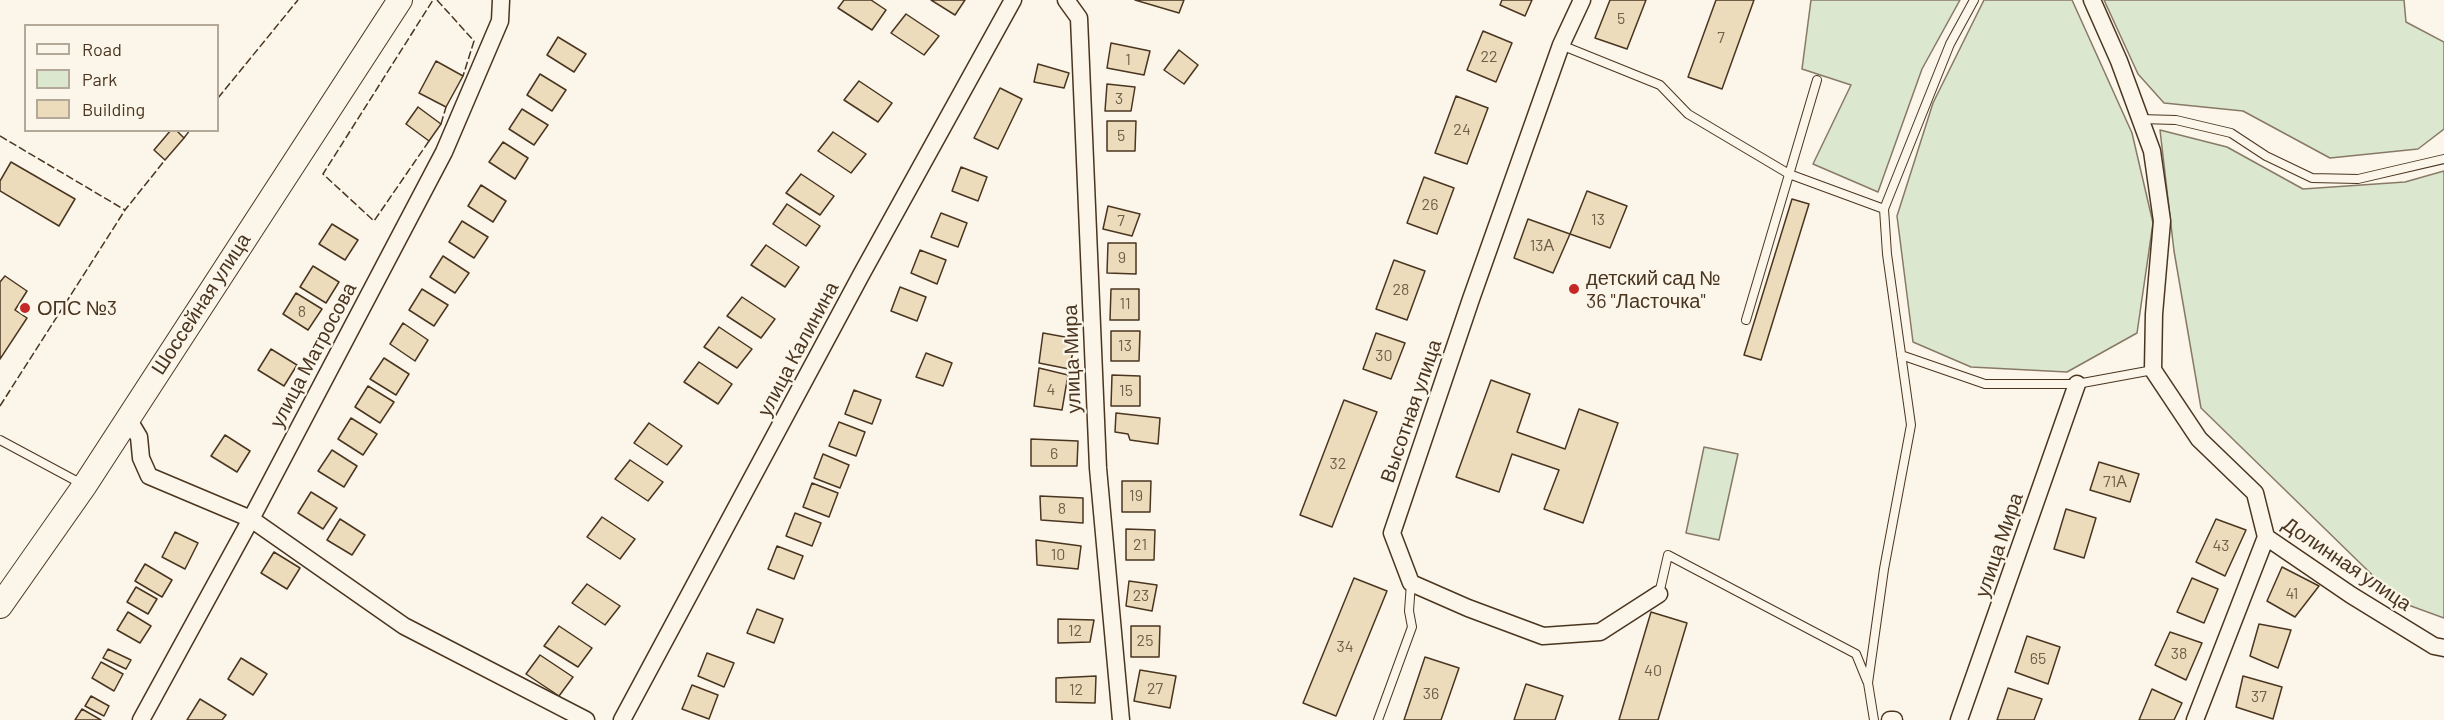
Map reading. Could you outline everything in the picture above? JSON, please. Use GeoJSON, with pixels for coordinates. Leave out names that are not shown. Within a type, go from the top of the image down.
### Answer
{"type":"FeatureCollection","features":[{"type":"Feature","properties":{"kind":"street","name":"Шоссейная улица"},"geometry":{"type":"LineString","coordinates":[[0,606],[85,485],[127,417],[400,0]]}},
{"type":"Feature","properties":{"kind":"street","name":"улица Матросова"},"geometry":{"type":"LineString","coordinates":[[141,720],[251,519],[444,152],[500,21],[501,0]]}},
{"type":"Feature","properties":{"kind":"street","name":"улица Калинина"},"geometry":{"type":"LineString","coordinates":[[622,720],[861,275],[1013,0]]}},
{"type":"Feature","properties":{"kind":"street","name":"улица Мира"},"geometry":{"type":"LineString","coordinates":[[1066,0],[1079,18],[1098,468],[1120,720]]}},
{"type":"Feature","properties":{"kind":"street","name":"Высотная улица"},"geometry":{"type":"LineString","coordinates":[[1411,583],[1392,533],[1467,310],[1561,45],[1582,0]]}},
{"type":"Feature","properties":{"kind":"street"},"geometry":{"type":"LineString","coordinates":[[2092,0],[2119,61],[2152,151],[2162,221],[2154,314],[2153,370]]}},
{"type":"Feature","properties":{"kind":"street","name":"Долинная улица"},"geometry":{"type":"LineString","coordinates":[[2153,370],[2199,439],[2255,494],[2266,537],[2351,595],[2434,646],[2444,648]]}},
{"type":"Feature","properties":{"kind":"street","name":"улица Мира"},"geometry":{"type":"LineString","coordinates":[[1959,720],[2078,384]]}},
{"type":"Feature","properties":{"kind":"street"},"geometry":{"type":"LineString","coordinates":[[127,417],[139,437],[141,458],[149,476],[251,519],[404,626],[586,720]]}},
{"type":"Feature","properties":{"kind":"street"},"geometry":{"type":"LineString","coordinates":[[2195,720],[2266,537]]}},
{"type":"Feature","properties":{"kind":"street"},"geometry":{"type":"LineString","coordinates":[[1411,583],[1468,608],[1543,636],[1600,632],[1659,594]]}},
{"type":"Feature","properties":{"kind":"lane"},"geometry":{"type":"LineString","coordinates":[[1868,683],[1884,568],[1911,425],[1887,254],[1884,209],[1950,44],[1974,0]]}},
{"type":"Feature","properties":{"kind":"lane"},"geometry":{"type":"LineString","coordinates":[[1561,45],[1660,85],[1688,114],[1789,174],[1884,209]]}},
{"type":"Feature","properties":{"kind":"lane"},"geometry":{"type":"LineString","coordinates":[[1746,320],[1816,80]]}},
{"type":"Feature","properties":{"kind":"lane"},"geometry":{"type":"LineString","coordinates":[[2140,118],[2176,120],[2231,133],[2266,156],[2312,178],[2358,179],[2444,159]]}},
{"type":"Feature","properties":{"kind":"lane"},"geometry":{"type":"LineString","coordinates":[[1901,355],[1985,384],[2078,384],[2153,370]]}},
{"type":"Feature","properties":{"kind":"lane"},"geometry":{"type":"LineString","coordinates":[[0,440],[85,485]]}},
{"type":"Feature","properties":{"kind":"lane"},"geometry":{"type":"LineString","coordinates":[[1659,594],[1668,555],[1856,654],[1868,683],[1874,720]]}},
{"type":"Feature","properties":{"kind":"lane"},"geometry":{"type":"LineString","coordinates":[[1378,720],[1412,627],[1408,611],[1411,583]]}},
{"type":"Feature","properties":{"kind":"green space"},"geometry":{"type":"Polygon","coordinates":[[[1811,0],[1960,0],[1922,69],[1878,192],[1813,164],[1851,85],[1802,69],[1811,0]]]}},
{"type":"Feature","properties":{"kind":"green space"},"geometry":{"type":"Polygon","coordinates":[[[1984,0],[2072,0],[2132,133],[2153,223],[2137,333],[2067,372],[1971,367],[1913,342],[1897,216],[1933,103],[1984,0]]]}},
{"type":"Feature","properties":{"kind":"green space"},"geometry":{"type":"Polygon","coordinates":[[[2104,0],[2404,0],[2406,22],[2444,42],[2444,129],[2418,149],[2330,158],[2243,111],[2164,103],[2138,74],[2104,0]]]}},
{"type":"Feature","properties":{"kind":"green space"},"geometry":{"type":"Polygon","coordinates":[[[2160,130],[2227,147],[2303,189],[2405,182],[2444,171],[2444,618],[2400,602],[2201,408],[2174,251],[2160,130]]]}},
{"type":"Feature","properties":{"kind":"green space"},"geometry":{"type":"Polygon","coordinates":[[[1704,447],[1738,454],[1719,540],[1686,533],[1704,447]]]}},
{"type":"Feature","properties":{"kind":"building"},"geometry":{"type":"Polygon","coordinates":[[[844,0],[871,0],[886,10],[872,30],[838,8],[844,0]]]}},
{"type":"Feature","properties":{"kind":"building"},"geometry":{"type":"Polygon","coordinates":[[[931,0],[965,0],[955,15],[931,0]]]}},
{"type":"Feature","properties":{"kind":"building"},"geometry":{"type":"Polygon","coordinates":[[[1135,0],[1184,0],[1179,13],[1135,0]]]}},
{"type":"Feature","properties":{"kind":"building"},"geometry":{"type":"Polygon","coordinates":[[[1502,0],[1532,0],[1525,16],[1500,5],[1502,0]]]}},
{"type":"Feature","properties":{"kind":"building"},"geometry":{"type":"Polygon","coordinates":[[[1610,0],[1646,0],[1627,49],[1595,38],[1610,0]]]}},
{"type":"Feature","properties":{"kind":"building"},"geometry":{"type":"Polygon","coordinates":[[[1716,0],[1754,0],[1722,89],[1688,77],[1716,0]]]}},
{"type":"Feature","properties":{"kind":"building"},"geometry":{"type":"Polygon","coordinates":[[[906,14],[939,36],[924,55],[891,33],[906,14]]]}},
{"type":"Feature","properties":{"kind":"building"},"geometry":{"type":"Polygon","coordinates":[[[1483,31],[1512,43],[1496,82],[1467,70],[1483,31]]]}},
{"type":"Feature","properties":{"kind":"building"},"geometry":{"type":"Polygon","coordinates":[[[558,37],[586,54],[574,72],[547,55],[558,37]]]}},
{"type":"Feature","properties":{"kind":"building"},"geometry":{"type":"Polygon","coordinates":[[[1111,43],[1150,51],[1144,75],[1107,68],[1111,43]]]}},
{"type":"Feature","properties":{"kind":"building"},"geometry":{"type":"Polygon","coordinates":[[[1179,50],[1198,65],[1184,84],[1164,70],[1179,50]]]}},
{"type":"Feature","properties":{"kind":"building"},"geometry":{"type":"Polygon","coordinates":[[[436,61],[463,76],[446,107],[419,93],[436,61]]]}},
{"type":"Feature","properties":{"kind":"building"},"geometry":{"type":"Polygon","coordinates":[[[1038,64],[1069,73],[1064,88],[1034,82],[1038,64]]]}},
{"type":"Feature","properties":{"kind":"building"},"geometry":{"type":"Polygon","coordinates":[[[540,74],[566,90],[552,111],[527,95],[540,74]]]}},
{"type":"Feature","properties":{"kind":"building"},"geometry":{"type":"Polygon","coordinates":[[[859,81],[892,103],[878,122],[844,100],[859,81]]]}},
{"type":"Feature","properties":{"kind":"building"},"geometry":{"type":"Polygon","coordinates":[[[1107,84],[1135,87],[1131,111],[1105,111],[1107,84]]]}},
{"type":"Feature","properties":{"kind":"building"},"geometry":{"type":"Polygon","coordinates":[[[1000,88],[1022,99],[998,149],[974,138],[1000,88]]]}},
{"type":"Feature","properties":{"kind":"building"},"geometry":{"type":"Polygon","coordinates":[[[1456,96],[1488,108],[1467,164],[1435,153],[1456,96]]]}},
{"type":"Feature","properties":{"kind":"building"},"geometry":{"type":"Polygon","coordinates":[[[418,107],[441,124],[429,141],[406,124],[418,107]]]}},
{"type":"Feature","properties":{"kind":"building"},"geometry":{"type":"Polygon","coordinates":[[[522,109],[548,125],[534,145],[509,129],[522,109]]]}},
{"type":"Feature","properties":{"kind":"building"},"geometry":{"type":"Polygon","coordinates":[[[1107,121],[1136,121],[1135,151],[1107,151],[1107,121]]]}},
{"type":"Feature","properties":{"kind":"building"},"geometry":{"type":"Polygon","coordinates":[[[169,132],[178,132],[184,138],[165,160],[154,150],[169,132]]]}},
{"type":"Feature","properties":{"kind":"building"},"geometry":{"type":"Polygon","coordinates":[[[833,132],[866,154],[851,173],[818,151],[833,132]]]}},
{"type":"Feature","properties":{"kind":"building"},"geometry":{"type":"Polygon","coordinates":[[[503,142],[528,158],[515,179],[489,162],[503,142]]]}},
{"type":"Feature","properties":{"kind":"building"},"geometry":{"type":"Polygon","coordinates":[[[11,162],[75,199],[59,226],[0,191],[0,181],[11,162]]]}},
{"type":"Feature","properties":{"kind":"building"},"geometry":{"type":"Polygon","coordinates":[[[961,167],[987,177],[978,201],[952,191],[961,167]]]}},
{"type":"Feature","properties":{"kind":"building"},"geometry":{"type":"Polygon","coordinates":[[[801,174],[834,196],[820,215],[786,193],[801,174]]]}},
{"type":"Feature","properties":{"kind":"building"},"geometry":{"type":"Polygon","coordinates":[[[1424,177],[1454,188],[1437,234],[1407,223],[1424,177]]]}},
{"type":"Feature","properties":{"kind":"building"},"geometry":{"type":"Polygon","coordinates":[[[481,185],[506,201],[493,222],[468,206],[481,185]]]}},
{"type":"Feature","properties":{"kind":"building"},"geometry":{"type":"Polygon","coordinates":[[[1587,191],[1627,206],[1610,248],[1570,234],[1587,191]]]}},
{"type":"Feature","properties":{"kind":"building"},"geometry":{"type":"Polygon","coordinates":[[[1792,199],[1809,204],[1761,360],[1744,355],[1792,199]]]}},
{"type":"Feature","properties":{"kind":"building"},"geometry":{"type":"Polygon","coordinates":[[[787,204],[820,226],[806,246],[773,224],[787,204]]]}},
{"type":"Feature","properties":{"kind":"building"},"geometry":{"type":"Polygon","coordinates":[[[1108,206],[1140,214],[1132,236],[1103,229],[1108,206]]]}},
{"type":"Feature","properties":{"kind":"building"},"geometry":{"type":"Polygon","coordinates":[[[941,213],[967,223],[958,247],[931,237],[941,213]]]}},
{"type":"Feature","properties":{"kind":"building"},"geometry":{"type":"Polygon","coordinates":[[[1528,219],[1570,234],[1553,273],[1514,258],[1528,219]]]}},
{"type":"Feature","properties":{"kind":"building"},"geometry":{"type":"Polygon","coordinates":[[[462,221],[488,237],[474,258],[449,242],[462,221]]]}},
{"type":"Feature","properties":{"kind":"building"},"geometry":{"type":"Polygon","coordinates":[[[332,224],[358,240],[345,260],[319,244],[332,224]]]}},
{"type":"Feature","properties":{"kind":"building"},"geometry":{"type":"Polygon","coordinates":[[[1108,243],[1136,243],[1136,274],[1107,273],[1108,243]]]}},
{"type":"Feature","properties":{"kind":"building"},"geometry":{"type":"Polygon","coordinates":[[[766,245],[799,267],[785,287],[751,265],[766,245]]]}},
{"type":"Feature","properties":{"kind":"building"},"geometry":{"type":"Polygon","coordinates":[[[920,250],[946,260],[937,284],[911,273],[920,250]]]}},
{"type":"Feature","properties":{"kind":"building"},"geometry":{"type":"Polygon","coordinates":[[[443,256],[469,273],[455,293],[430,277],[443,256]]]}},
{"type":"Feature","properties":{"kind":"building"},"geometry":{"type":"Polygon","coordinates":[[[1394,260],[1425,271],[1407,320],[1376,309],[1394,260]]]}},
{"type":"Feature","properties":{"kind":"building"},"geometry":{"type":"Polygon","coordinates":[[[313,266],[339,282],[326,303],[300,287],[313,266]]]}},
{"type":"Feature","properties":{"kind":"building"},"geometry":{"type":"Polygon","coordinates":[[[5,276],[27,291],[15,310],[27,318],[0,359],[0,282],[5,276]]]}},
{"type":"Feature","properties":{"kind":"building"},"geometry":{"type":"Polygon","coordinates":[[[900,287],[926,297],[917,321],[891,311],[900,287]]]}},
{"type":"Feature","properties":{"kind":"building"},"geometry":{"type":"Polygon","coordinates":[[[422,289],[448,305],[434,326],[409,310],[422,289]]]}},
{"type":"Feature","properties":{"kind":"building"},"geometry":{"type":"Polygon","coordinates":[[[1111,289],[1139,289],[1139,320],[1110,320],[1111,289]]]}},
{"type":"Feature","properties":{"kind":"building"},"geometry":{"type":"Polygon","coordinates":[[[296,293],[322,309],[308,330],[283,314],[296,293]]]}},
{"type":"Feature","properties":{"kind":"building"},"geometry":{"type":"Polygon","coordinates":[[[742,297],[775,319],[761,338],[727,316],[742,297]]]}},
{"type":"Feature","properties":{"kind":"building"},"geometry":{"type":"Polygon","coordinates":[[[403,323],[428,340],[415,361],[390,344],[403,323]]]}},
{"type":"Feature","properties":{"kind":"building"},"geometry":{"type":"Polygon","coordinates":[[[719,327],[752,349],[737,368],[704,347],[719,327]]]}},
{"type":"Feature","properties":{"kind":"building"},"geometry":{"type":"Polygon","coordinates":[[[1111,331],[1140,331],[1139,361],[1111,361],[1111,331]]]}},
{"type":"Feature","properties":{"kind":"building"},"geometry":{"type":"Polygon","coordinates":[[[1043,333],[1076,339],[1069,369],[1039,363],[1043,333]]]}},
{"type":"Feature","properties":{"kind":"building"},"geometry":{"type":"Polygon","coordinates":[[[1376,333],[1405,343],[1391,379],[1363,369],[1376,333]]]}},
{"type":"Feature","properties":{"kind":"building"},"geometry":{"type":"Polygon","coordinates":[[[271,349],[297,365],[284,386],[258,370],[271,349]]]}},
{"type":"Feature","properties":{"kind":"building"},"geometry":{"type":"Polygon","coordinates":[[[926,353],[952,363],[943,386],[916,377],[926,353]]]}},
{"type":"Feature","properties":{"kind":"building"},"geometry":{"type":"Polygon","coordinates":[[[384,358],[409,374],[396,395],[370,379],[384,358]]]}},
{"type":"Feature","properties":{"kind":"building"},"geometry":{"type":"Polygon","coordinates":[[[699,362],[732,384],[718,404],[684,382],[699,362]]]}},
{"type":"Feature","properties":{"kind":"building"},"geometry":{"type":"Polygon","coordinates":[[[1039,368],[1068,375],[1062,410],[1034,406],[1039,368]]]}},
{"type":"Feature","properties":{"kind":"building"},"geometry":{"type":"Polygon","coordinates":[[[1112,375],[1140,376],[1140,406],[1111,406],[1112,375]]]}},
{"type":"Feature","properties":{"kind":"building"},"geometry":{"type":"Polygon","coordinates":[[[1491,380],[1530,394],[1517,432],[1565,449],[1579,409],[1618,423],[1583,523],[1544,509],[1559,470],[1512,454],[1499,492],[1456,477],[1491,380]]]}},
{"type":"Feature","properties":{"kind":"building"},"geometry":{"type":"Polygon","coordinates":[[[368,386],[394,402],[380,423],[355,407],[368,386]]]}},
{"type":"Feature","properties":{"kind":"building"},"geometry":{"type":"Polygon","coordinates":[[[854,390],[881,400],[872,424],[845,414],[854,390]]]}},
{"type":"Feature","properties":{"kind":"building"},"geometry":{"type":"Polygon","coordinates":[[[1344,400],[1377,412],[1332,527],[1300,515],[1344,400]]]}},
{"type":"Feature","properties":{"kind":"building"},"geometry":{"type":"Polygon","coordinates":[[[1116,413],[1160,418],[1158,444],[1130,440],[1128,434],[1115,432],[1116,413]]]}},
{"type":"Feature","properties":{"kind":"building"},"geometry":{"type":"Polygon","coordinates":[[[351,418],[377,434],[363,455],[338,439],[351,418]]]}},
{"type":"Feature","properties":{"kind":"building"},"geometry":{"type":"Polygon","coordinates":[[[839,422],[865,432],[856,456],[829,446],[839,422]]]}},
{"type":"Feature","properties":{"kind":"building"},"geometry":{"type":"Polygon","coordinates":[[[649,423],[682,446],[667,465],[634,443],[649,423]]]}},
{"type":"Feature","properties":{"kind":"building"},"geometry":{"type":"Polygon","coordinates":[[[225,435],[250,451],[237,472],[211,456],[225,435]]]}},
{"type":"Feature","properties":{"kind":"building"},"geometry":{"type":"Polygon","coordinates":[[[1031,439],[1078,441],[1077,466],[1031,466],[1031,439]]]}},
{"type":"Feature","properties":{"kind":"building"},"geometry":{"type":"Polygon","coordinates":[[[332,450],[357,466],[344,487],[318,471],[332,450]]]}},
{"type":"Feature","properties":{"kind":"building"},"geometry":{"type":"Polygon","coordinates":[[[823,454],[849,465],[840,488],[814,478],[823,454]]]}},
{"type":"Feature","properties":{"kind":"building"},"geometry":{"type":"Polygon","coordinates":[[[630,460],[663,482],[648,501],[615,479],[630,460]]]}},
{"type":"Feature","properties":{"kind":"building"},"geometry":{"type":"Polygon","coordinates":[[[2099,462],[2139,474],[2130,502],[2090,490],[2099,462]]]}},
{"type":"Feature","properties":{"kind":"building"},"geometry":{"type":"Polygon","coordinates":[[[1122,481],[1151,481],[1150,512],[1122,512],[1122,481]]]}},
{"type":"Feature","properties":{"kind":"building"},"geometry":{"type":"Polygon","coordinates":[[[812,483],[838,493],[829,517],[803,507],[812,483]]]}},
{"type":"Feature","properties":{"kind":"building"},"geometry":{"type":"Polygon","coordinates":[[[311,492],[337,508],[323,529],[298,513],[311,492]]]}},
{"type":"Feature","properties":{"kind":"building"},"geometry":{"type":"Polygon","coordinates":[[[1040,496],[1083,498],[1083,523],[1041,520],[1040,496]]]}},
{"type":"Feature","properties":{"kind":"building"},"geometry":{"type":"Polygon","coordinates":[[[2066,509],[2096,518],[2084,558],[2054,549],[2066,509]]]}},
{"type":"Feature","properties":{"kind":"building"},"geometry":{"type":"Polygon","coordinates":[[[795,513],[821,523],[812,546],[786,536],[795,513]]]}},
{"type":"Feature","properties":{"kind":"building"},"geometry":{"type":"Polygon","coordinates":[[[602,517],[635,539],[620,559],[587,537],[602,517]]]}},
{"type":"Feature","properties":{"kind":"building"},"geometry":{"type":"Polygon","coordinates":[[[340,519],[365,535],[352,555],[327,540],[340,519]]]}},
{"type":"Feature","properties":{"kind":"building"},"geometry":{"type":"Polygon","coordinates":[[[2216,519],[2246,530],[2225,576],[2196,562],[2216,519]]]}},
{"type":"Feature","properties":{"kind":"building"},"geometry":{"type":"Polygon","coordinates":[[[1126,529],[1155,530],[1154,560],[1126,560],[1126,529]]]}},
{"type":"Feature","properties":{"kind":"building"},"geometry":{"type":"Polygon","coordinates":[[[175,532],[198,543],[185,569],[162,557],[175,532]]]}},
{"type":"Feature","properties":{"kind":"building"},"geometry":{"type":"Polygon","coordinates":[[[1036,540],[1081,546],[1078,569],[1037,565],[1036,540]]]}},
{"type":"Feature","properties":{"kind":"building"},"geometry":{"type":"Polygon","coordinates":[[[777,546],[803,556],[794,579],[768,569],[777,546]]]}},
{"type":"Feature","properties":{"kind":"building"},"geometry":{"type":"Polygon","coordinates":[[[274,552],[300,568],[287,589],[261,573],[274,552]]]}},
{"type":"Feature","properties":{"kind":"building"},"geometry":{"type":"Polygon","coordinates":[[[145,564],[172,580],[162,597],[135,581],[145,564]]]}},
{"type":"Feature","properties":{"kind":"building"},"geometry":{"type":"Polygon","coordinates":[[[2282,567],[2319,586],[2295,617],[2267,601],[2282,567]]]}},
{"type":"Feature","properties":{"kind":"building"},"geometry":{"type":"Polygon","coordinates":[[[1354,578],[1387,591],[1336,716],[1303,703],[1354,578]]]}},
{"type":"Feature","properties":{"kind":"building"},"geometry":{"type":"Polygon","coordinates":[[[2192,578],[2218,589],[2204,623],[2177,612],[2192,578]]]}},
{"type":"Feature","properties":{"kind":"building"},"geometry":{"type":"Polygon","coordinates":[[[1129,581],[1157,585],[1152,611],[1126,606],[1129,581]]]}},
{"type":"Feature","properties":{"kind":"building"},"geometry":{"type":"Polygon","coordinates":[[[587,584],[620,606],[605,625],[572,603],[587,584]]]}},
{"type":"Feature","properties":{"kind":"building"},"geometry":{"type":"Polygon","coordinates":[[[136,587],[157,599],[148,614],[127,602],[136,587]]]}},
{"type":"Feature","properties":{"kind":"building"},"geometry":{"type":"Polygon","coordinates":[[[757,609],[783,619],[774,643],[747,633],[757,609]]]}},
{"type":"Feature","properties":{"kind":"building"},"geometry":{"type":"Polygon","coordinates":[[[128,612],[151,626],[140,643],[117,630],[128,612]]]}},
{"type":"Feature","properties":{"kind":"building"},"geometry":{"type":"Polygon","coordinates":[[[1651,612],[1687,623],[1658,720],[1619,720],[1651,612]]]}},
{"type":"Feature","properties":{"kind":"building"},"geometry":{"type":"Polygon","coordinates":[[[1058,619],[1094,620],[1090,642],[1058,643],[1058,619]]]}},
{"type":"Feature","properties":{"kind":"building"},"geometry":{"type":"Polygon","coordinates":[[[2259,624],[2291,630],[2278,668],[2250,656],[2259,624]]]}},
{"type":"Feature","properties":{"kind":"building"},"geometry":{"type":"Polygon","coordinates":[[[559,626],[592,648],[578,667],[544,646],[559,626]]]}},
{"type":"Feature","properties":{"kind":"building"},"geometry":{"type":"Polygon","coordinates":[[[1131,626],[1160,626],[1159,657],[1131,657],[1131,626]]]}},
{"type":"Feature","properties":{"kind":"building"},"geometry":{"type":"Polygon","coordinates":[[[2170,632],[2202,643],[2186,680],[2155,665],[2170,632]]]}},
{"type":"Feature","properties":{"kind":"building"},"geometry":{"type":"Polygon","coordinates":[[[2027,636],[2060,647],[2048,684],[2015,672],[2027,636]]]}},
{"type":"Feature","properties":{"kind":"building"},"geometry":{"type":"Polygon","coordinates":[[[108,649],[131,660],[126,669],[103,658],[108,649]]]}},
{"type":"Feature","properties":{"kind":"building"},"geometry":{"type":"Polygon","coordinates":[[[707,653],[734,663],[724,687],[698,676],[707,653]]]}},
{"type":"Feature","properties":{"kind":"building"},"geometry":{"type":"Polygon","coordinates":[[[540,655],[573,677],[559,696],[526,674],[540,655]]]}},
{"type":"Feature","properties":{"kind":"building"},"geometry":{"type":"Polygon","coordinates":[[[1425,657],[1459,668],[1441,720],[1404,720],[1425,657]]]}},
{"type":"Feature","properties":{"kind":"building"},"geometry":{"type":"Polygon","coordinates":[[[241,658],[267,674],[253,695],[228,679],[241,658]]]}},
{"type":"Feature","properties":{"kind":"building"},"geometry":{"type":"Polygon","coordinates":[[[101,662],[123,674],[114,691],[92,678],[101,662]]]}},
{"type":"Feature","properties":{"kind":"building"},"geometry":{"type":"Polygon","coordinates":[[[1140,670],[1176,676],[1170,708],[1134,701],[1140,670]]]}},
{"type":"Feature","properties":{"kind":"building"},"geometry":{"type":"Polygon","coordinates":[[[1096,676],[1095,703],[1056,702],[1056,678],[1096,676]]]}},
{"type":"Feature","properties":{"kind":"building"},"geometry":{"type":"Polygon","coordinates":[[[2243,676],[2282,687],[2273,719],[2236,707],[2243,676]]]}},
{"type":"Feature","properties":{"kind":"building"},"geometry":{"type":"Polygon","coordinates":[[[1526,684],[1563,696],[1555,720],[1514,720],[1526,684]]]}},
{"type":"Feature","properties":{"kind":"building"},"geometry":{"type":"Polygon","coordinates":[[[692,685],[718,695],[709,719],[682,709],[692,685]]]}},
{"type":"Feature","properties":{"kind":"building"},"geometry":{"type":"Polygon","coordinates":[[[2008,688],[2042,699],[2034,720],[1997,720],[2008,688]]]}},
{"type":"Feature","properties":{"kind":"building"},"geometry":{"type":"Polygon","coordinates":[[[2152,689],[2182,703],[2174,720],[2139,720],[2152,689]]]}},
{"type":"Feature","properties":{"kind":"building"},"geometry":{"type":"Polygon","coordinates":[[[91,696],[109,706],[104,716],[85,706],[91,696]]]}},
{"type":"Feature","properties":{"kind":"building"},"geometry":{"type":"Polygon","coordinates":[[[200,699],[226,715],[222,720],[187,720],[200,699]]]}},
{"type":"Feature","properties":{"kind":"building"},"geometry":{"type":"Polygon","coordinates":[[[82,709],[101,720],[75,720],[82,709]]]}},
{"type":"Feature","properties":{"kind":"fence"},"geometry":{"type":"LineString","coordinates":[[219,97],[298,0]]}},
{"type":"Feature","properties":{"kind":"fence"},"geometry":{"type":"LineString","coordinates":[[429,141],[374,221],[323,174],[433,0]]}},
{"type":"Feature","properties":{"kind":"fence"},"geometry":{"type":"LineString","coordinates":[[437,0],[474,41],[463,76]]}},
{"type":"Feature","properties":{"kind":"fence"},"geometry":{"type":"LineString","coordinates":[[441,124],[446,107]]}},
{"type":"Feature","properties":{"kind":"fence"},"geometry":{"type":"LineString","coordinates":[[184,138],[188,132]]}},
{"type":"Feature","properties":{"kind":"fence"},"geometry":{"type":"LineString","coordinates":[[0,136],[125,210],[165,160]]}},
{"type":"Feature","properties":{"kind":"fence"},"geometry":{"type":"LineString","coordinates":[[0,406],[125,210]]}},
{"type":"Feature","properties":{"kind":"place","name":"детский сад № 36 \"Ласточка\""},"geometry":{"type":"Point","coordinates":[1574,289]}},
{"type":"Feature","properties":{"kind":"place","name":"ОПС №3"},"geometry":{"type":"Point","coordinates":[25,308]}}]}
